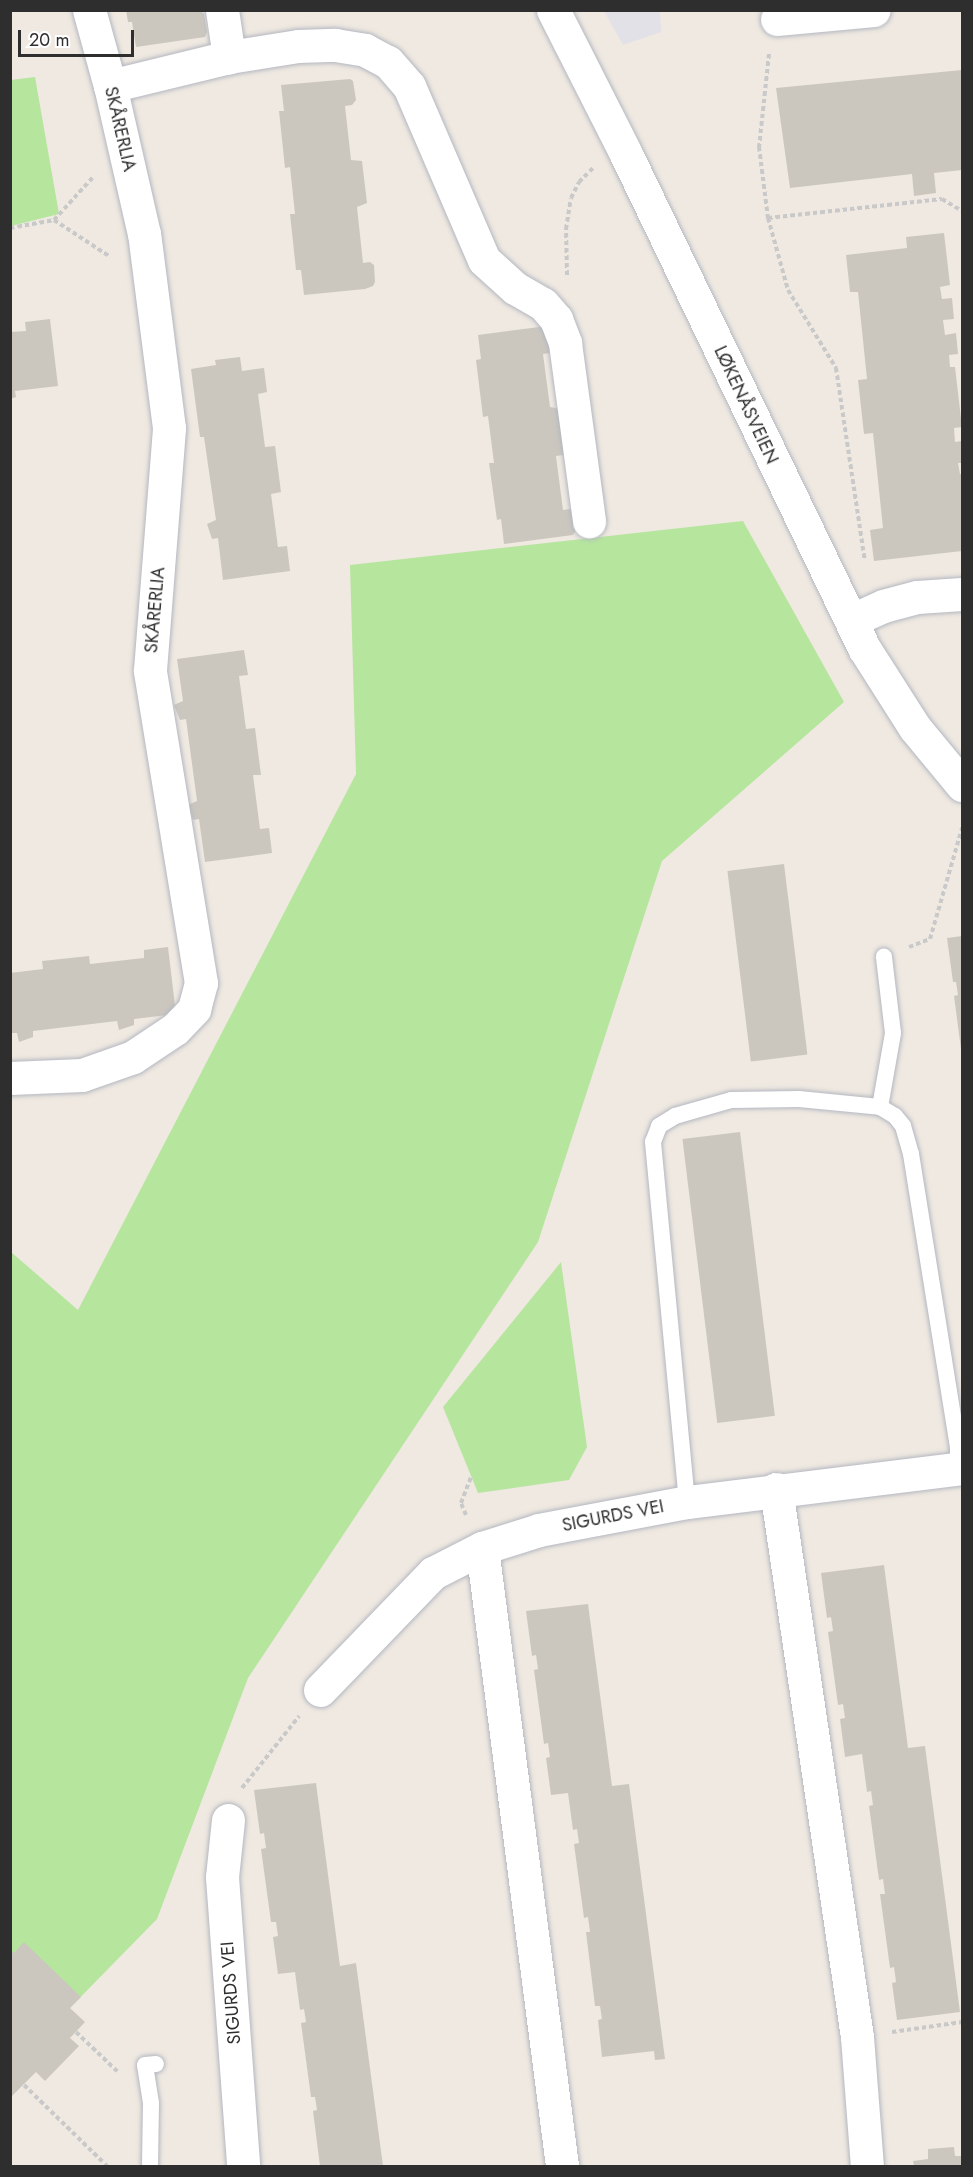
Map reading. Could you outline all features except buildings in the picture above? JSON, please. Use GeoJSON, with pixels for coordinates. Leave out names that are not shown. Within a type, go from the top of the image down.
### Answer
{"type":"FeatureCollection","features":[{"type":"Feature","properties":{"kind":"street","name":"SKÅRERLIA"},"geometry":{"type":"LineString","coordinates":[[10,1078],[82,1075],[133,1057],[175,1029],[194,1010],[201,983],[150,670],[169,428],[144,234],[110,86],[89,10]]}},
{"type":"Feature","properties":{"kind":"street"},"geometry":{"type":"LineString","coordinates":[[222,10],[229,57]]}},
{"type":"Feature","properties":{"kind":"street","name":"LØKENÅSVEIEN"},"geometry":{"type":"LineString","coordinates":[[553,10],[624,150],[788,495],[864,648],[915,728],[963,785]]}},
{"type":"Feature","properties":{"kind":"street"},"geometry":{"type":"LineString","coordinates":[[771,25],[874,10]]}},
{"type":"Feature","properties":{"kind":"street"},"geometry":{"type":"LineString","coordinates":[[110,86],[229,57],[298,46],[335,45],[365,50],[388,62],[409,86],[484,260],[514,288],[543,303],[556,320],[565,343],[589,521]]}},
{"type":"Feature","properties":{"kind":"street"},"geometry":{"type":"LineString","coordinates":[[852,620],[884,606],[917,597],[963,594]]}},
{"type":"Feature","properties":{"kind":"street","name":"SIGURDS VEI"},"geometry":{"type":"LineString","coordinates":[[320,1690],[433,1574],[482,1548],[540,1530],[687,1502],[776,1489],[960,1468]]}},
{"type":"Feature","properties":{"kind":"street"},"geometry":{"type":"LineString","coordinates":[[776,1489],[856,2037],[867,2166]]}},
{"type":"Feature","properties":{"kind":"street"},"geometry":{"type":"LineString","coordinates":[[482,1548],[562,2166]]}},
{"type":"Feature","properties":{"kind":"street","name":"SIGURDS VEI"},"geometry":{"type":"LineString","coordinates":[[228,1820],[222,1877],[243,2166]]}},
{"type":"Feature","properties":{"kind":"lane"},"geometry":{"type":"LineString","coordinates":[[880,1107],[894,1033],[884,957]]}},
{"type":"Feature","properties":{"kind":"lane"},"geometry":{"type":"LineString","coordinates":[[687,1502],[653,1137],[660,1126],[675,1116],[731,1100],[799,1099],[880,1107],[895,1116],[903,1126],[911,1154],[960,1468]]}},
{"type":"Feature","properties":{"kind":"lane"},"geometry":{"type":"LineString","coordinates":[[150,2166],[150,2103],[145,2065],[156,2064]]}},
{"type":"Feature","properties":{"kind":"path"},"geometry":{"type":"LineString","coordinates":[[771,25],[759,147],[768,218],[788,290],[836,368],[865,565]]}},
{"type":"Feature","properties":{"kind":"path"},"geometry":{"type":"LineString","coordinates":[[10,228],[54,220],[123,144]]}},
{"type":"Feature","properties":{"kind":"path"},"geometry":{"type":"LineString","coordinates":[[556,320],[567,288],[566,229],[571,198],[579,182],[600,161]]}},
{"type":"Feature","properties":{"kind":"path"},"geometry":{"type":"LineString","coordinates":[[768,218],[942,199],[963,211]]}},
{"type":"Feature","properties":{"kind":"path"},"geometry":{"type":"LineString","coordinates":[[54,220],[150,284]]}},
{"type":"Feature","properties":{"kind":"path"},"geometry":{"type":"LineString","coordinates":[[884,957],[930,939],[962,828]]}},
{"type":"Feature","properties":{"kind":"path"},"geometry":{"type":"LineString","coordinates":[[228,1820],[243,1785],[320,1690]]}},
{"type":"Feature","properties":{"kind":"path"},"geometry":{"type":"LineString","coordinates":[[856,2037],[963,2022]]}},
{"type":"Feature","properties":{"kind":"path"},"geometry":{"type":"LineString","coordinates":[[76,2032],[150,2103]]}},
{"type":"Feature","properties":{"kind":"path"},"geometry":{"type":"LineString","coordinates":[[24,2085],[107,2166]]}},
{"type":"Feature","properties":{"kind":"shaded area"},"geometry":{"type":"Polygon","coordinates":[[[604,11],[660,11],[661,32],[623,45],[604,11]]]}},
{"type":"Feature","properties":{"kind":"green space"},"geometry":{"type":"Polygon","coordinates":[[[35,77],[59,214],[11,226],[11,80],[35,77]]]}},
{"type":"Feature","properties":{"kind":"green space"},"geometry":{"type":"Polygon","coordinates":[[[743,521],[844,702],[662,861],[538,1242],[248,1678],[157,1919],[11,2068],[11,1252],[78,1310],[356,774],[350,565],[743,521]]]}},
{"type":"Feature","properties":{"kind":"green space"},"geometry":{"type":"Polygon","coordinates":[[[561,1262],[587,1447],[569,1480],[478,1493],[443,1407],[561,1262]]]}}]}
